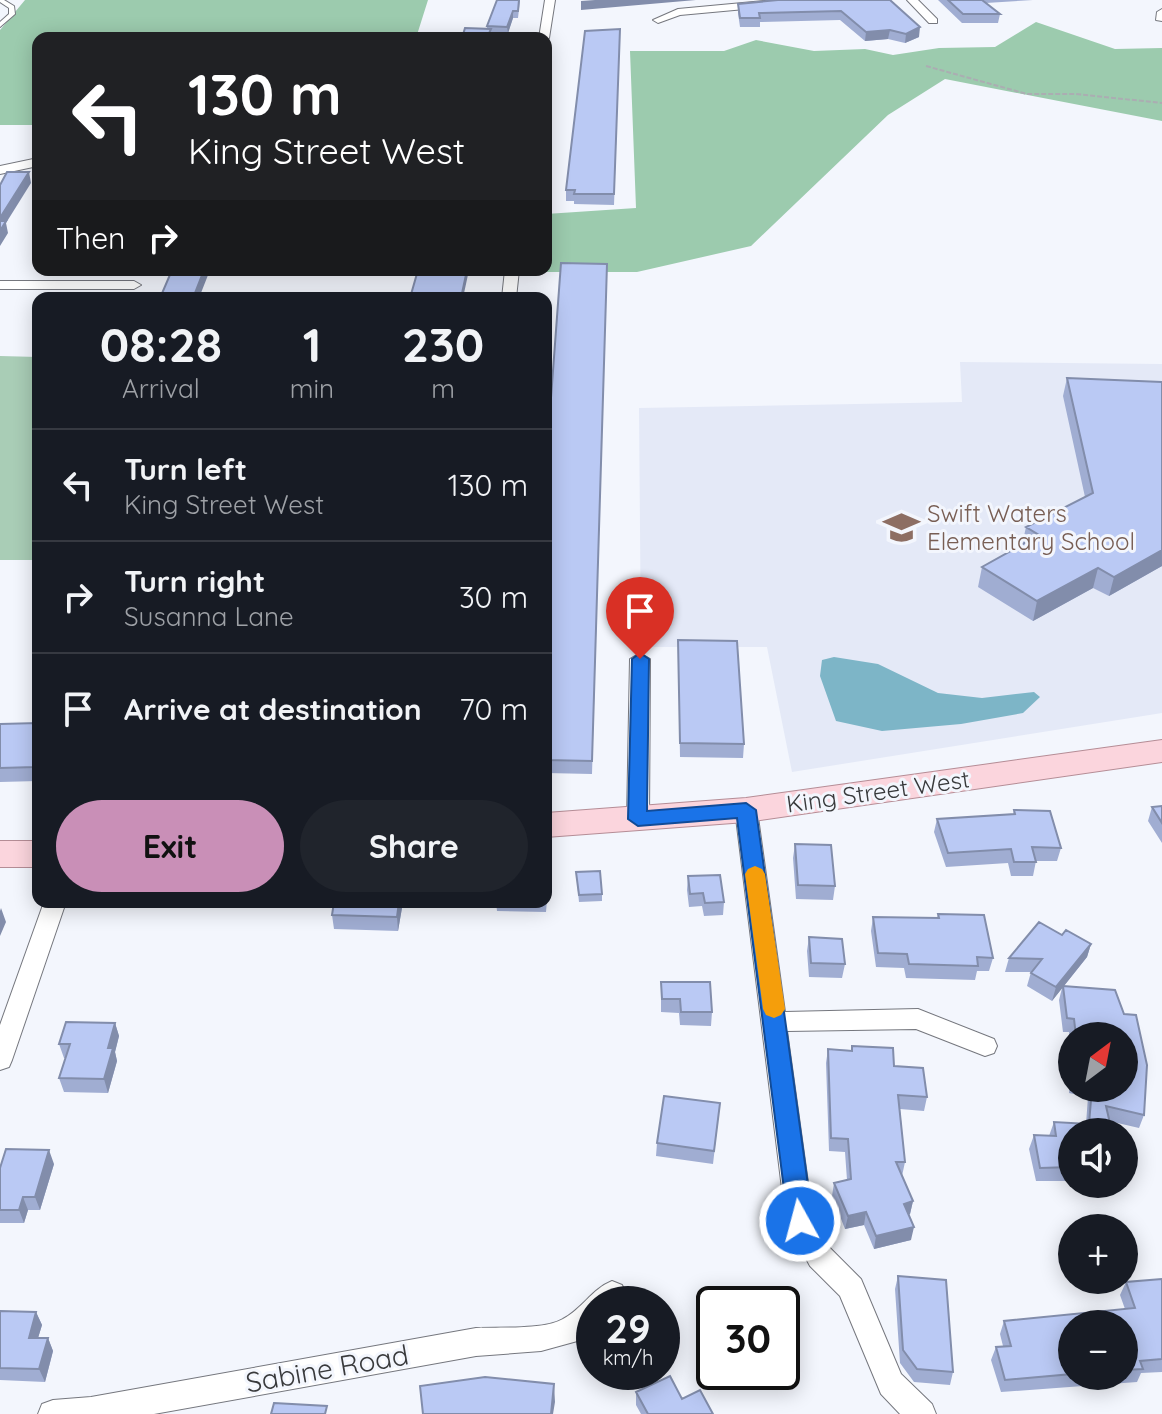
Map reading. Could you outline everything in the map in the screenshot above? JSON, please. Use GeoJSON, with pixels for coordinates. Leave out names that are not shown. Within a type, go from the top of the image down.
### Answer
{"type":"FeatureCollection","features":[{"type":"Feature","properties":{"kind":"main road","name":"King Street West"},"geometry":{"type":"LineString","coordinates":[[552,825],[746,810],[1162,751]]}},
{"type":"Feature","properties":{"kind":"main road"},"geometry":{"type":"LineString","coordinates":[[0,854],[32,854]]}},
{"type":"Feature","properties":{"kind":"street"},"geometry":{"type":"LineString","coordinates":[[545,32],[550,0]]}},
{"type":"Feature","properties":{"kind":"street"},"geometry":{"type":"LineString","coordinates":[[658,20],[678,12],[809,0]]}},
{"type":"Feature","properties":{"kind":"street"},"geometry":{"type":"LineString","coordinates":[[912,0],[933,21]]}},
{"type":"Feature","properties":{"kind":"street"},"geometry":{"type":"LineString","coordinates":[[0,170],[32,163]]}},
{"type":"Feature","properties":{"kind":"street"},"geometry":{"type":"LineString","coordinates":[[0,285],[131,291]]}},
{"type":"Feature","properties":{"kind":"street"},"geometry":{"type":"LineString","coordinates":[[638,819],[640,659]]}},
{"type":"Feature","properties":{"kind":"street"},"geometry":{"type":"LineString","coordinates":[[746,810],[800,1221],[820,1257],[851,1288],[891,1384],[921,1414]]}},
{"type":"Feature","properties":{"kind":"street"},"geometry":{"type":"LineString","coordinates":[[0,1060],[53,908]]}},
{"type":"Feature","properties":{"kind":"street"},"geometry":{"type":"LineString","coordinates":[[776,1022],[918,1019],[985,1046]]}},
{"type":"Feature","properties":{"kind":"street","name":"Sabine Road"},"geometry":{"type":"LineString","coordinates":[[53,1414],[91,1411],[476,1342],[541,1338],[571,1331],[576,1326]]}},
{"type":"Feature","properties":{"kind":"lane"},"geometry":{"type":"LineString","coordinates":[[0,0],[12,7],[12,14],[0,25]]}},
{"type":"Feature","properties":{"kind":"path"},"geometry":{"type":"LineString","coordinates":[[926,66],[1027,94],[1076,94],[1162,103]]}},
{"type":"Feature","properties":{"kind":"shaded area","name":"Swift Waters Elementary School"},"geometry":{"type":"Polygon","coordinates":[[[960,362],[1162,364],[1162,713],[792,772],[767,647],[641,647],[639,408],[962,402],[960,362]]]}},
{"type":"Feature","properties":{"kind":"green space"},"geometry":{"type":"Polygon","coordinates":[[[25,0],[428,0],[418,32],[32,32],[32,125],[0,125],[0,30],[25,0]]]}},
{"type":"Feature","properties":{"kind":"green space"},"geometry":{"type":"Polygon","coordinates":[[[1036,22],[1115,49],[1162,48],[1162,121],[945,79],[888,115],[751,246],[637,272],[552,272],[552,214],[636,208],[630,51],[724,51],[756,40],[814,51],[865,49],[893,55],[939,48],[995,47],[1036,22]]]}},
{"type":"Feature","properties":{"kind":"green space"},"geometry":{"type":"Polygon","coordinates":[[[0,356],[32,357],[32,560],[0,560],[0,356]]]}},
{"type":"Feature","properties":{"kind":"water"},"geometry":{"type":"Polygon","coordinates":[[[834,657],[878,664],[938,693],[982,698],[1034,692],[1040,697],[1023,713],[961,724],[882,731],[836,721],[820,676],[822,660],[834,657]]]}},
{"type":"Feature","properties":{"kind":"building"},"geometry":{"type":"Polygon","coordinates":[[[497,0],[519,0],[518,11],[513,11],[507,27],[487,26],[497,0]]]}},
{"type":"Feature","properties":{"kind":"building"},"geometry":{"type":"Polygon","coordinates":[[[778,0],[890,0],[920,27],[906,34],[890,30],[866,32],[841,11],[759,13],[760,18],[740,18],[738,4],[778,0]]]}},
{"type":"Feature","properties":{"kind":"building"},"geometry":{"type":"Polygon","coordinates":[[[948,0],[982,0],[1000,14],[963,14],[948,0]]]}},
{"type":"Feature","properties":{"kind":"building"},"geometry":{"type":"Polygon","coordinates":[[[465,28],[491,29],[490,32],[464,32],[465,28]]]}},
{"type":"Feature","properties":{"kind":"building"},"geometry":{"type":"Polygon","coordinates":[[[620,29],[614,194],[574,194],[575,190],[566,190],[585,31],[620,29]]]}},
{"type":"Feature","properties":{"kind":"building"},"geometry":{"type":"Polygon","coordinates":[[[7,172],[29,172],[0,218],[0,185],[7,172]]]}},
{"type":"Feature","properties":{"kind":"building"},"geometry":{"type":"Polygon","coordinates":[[[561,263],[607,264],[592,761],[552,760],[552,384],[561,263]]]}},
{"type":"Feature","properties":{"kind":"building"},"geometry":{"type":"Polygon","coordinates":[[[169,276],[202,276],[195,292],[163,292],[169,276]]]}},
{"type":"Feature","properties":{"kind":"building"},"geometry":{"type":"Polygon","coordinates":[[[416,276],[466,276],[462,292],[412,292],[416,276]]]}},
{"type":"Feature","properties":{"kind":"building"},"geometry":{"type":"Polygon","coordinates":[[[1067,378],[1162,382],[1162,550],[1114,577],[1098,568],[1037,601],[982,567],[1039,535],[1026,527],[1093,493],[1067,378]]]}},
{"type":"Feature","properties":{"kind":"building"},"geometry":{"type":"Polygon","coordinates":[[[678,640],[737,641],[744,744],[680,743],[678,640]]]}},
{"type":"Feature","properties":{"kind":"building"},"geometry":{"type":"Polygon","coordinates":[[[32,723],[32,767],[0,768],[0,724],[32,723]]]}},
{"type":"Feature","properties":{"kind":"building"},"geometry":{"type":"Polygon","coordinates":[[[1162,806],[1162,823],[1152,807],[1162,806]]]}},
{"type":"Feature","properties":{"kind":"building"},"geometry":{"type":"Polygon","coordinates":[[[1014,810],[1050,811],[1061,848],[1032,847],[1036,862],[1014,862],[1011,849],[948,853],[937,819],[1015,814],[1014,810]]]}},
{"type":"Feature","properties":{"kind":"building"},"geometry":{"type":"Polygon","coordinates":[[[795,844],[831,845],[835,886],[798,885],[795,844]]]}},
{"type":"Feature","properties":{"kind":"building"},"geometry":{"type":"Polygon","coordinates":[[[600,871],[602,894],[579,895],[576,872],[600,871]]]}},
{"type":"Feature","properties":{"kind":"building"},"geometry":{"type":"Polygon","coordinates":[[[720,875],[724,902],[705,903],[703,893],[690,894],[688,876],[720,875]]]}},
{"type":"Feature","properties":{"kind":"building"},"geometry":{"type":"Polygon","coordinates":[[[333,908],[398,908],[397,917],[332,915],[333,908]]]}},
{"type":"Feature","properties":{"kind":"building"},"geometry":{"type":"Polygon","coordinates":[[[938,914],[984,915],[993,958],[977,957],[978,966],[909,964],[907,954],[878,953],[873,917],[939,918],[938,914]]]}},
{"type":"Feature","properties":{"kind":"building"},"geometry":{"type":"Polygon","coordinates":[[[1039,922],[1062,935],[1066,930],[1091,944],[1056,987],[1031,973],[1042,959],[1009,958],[1039,922]]]}},
{"type":"Feature","properties":{"kind":"building"},"geometry":{"type":"Polygon","coordinates":[[[809,937],[842,939],[845,964],[811,963],[809,937]]]}},
{"type":"Feature","properties":{"kind":"building"},"geometry":{"type":"Polygon","coordinates":[[[661,982],[710,982],[712,1012],[681,1012],[680,999],[662,999],[661,982]]]}},
{"type":"Feature","properties":{"kind":"building"},"geometry":{"type":"Polygon","coordinates":[[[1063,986],[1115,990],[1124,1014],[1136,1015],[1138,1022],[1074,1022],[1074,1019],[1067,1018],[1063,986]]]}},
{"type":"Feature","properties":{"kind":"building"},"geometry":{"type":"Polygon","coordinates":[[[66,1022],[115,1023],[108,1048],[113,1048],[104,1079],[59,1078],[70,1044],[59,1044],[66,1022]]]}},
{"type":"Feature","properties":{"kind":"building"},"geometry":{"type":"Polygon","coordinates":[[[1138,1024],[1147,1065],[1144,1115],[1106,1106],[1109,1118],[1090,1118],[1091,1102],[1138,1102],[1138,1024]]]}},
{"type":"Feature","properties":{"kind":"building"},"geometry":{"type":"Polygon","coordinates":[[[852,1046],[893,1048],[894,1066],[923,1068],[927,1097],[898,1095],[905,1162],[896,1162],[913,1201],[904,1204],[914,1227],[876,1236],[866,1212],[848,1216],[834,1183],[851,1179],[848,1139],[831,1138],[828,1049],[852,1051],[852,1046]]]}},
{"type":"Feature","properties":{"kind":"building"},"geometry":{"type":"Polygon","coordinates":[[[664,1096],[720,1103],[714,1151],[657,1143],[664,1096]]]}},
{"type":"Feature","properties":{"kind":"building"},"geometry":{"type":"Polygon","coordinates":[[[1054,1122],[1058,1122],[1058,1167],[1040,1168],[1034,1135],[1056,1136],[1054,1122]]]}},
{"type":"Feature","properties":{"kind":"building"},"geometry":{"type":"Polygon","coordinates":[[[6,1149],[49,1150],[35,1197],[23,1197],[19,1210],[0,1210],[0,1168],[6,1149]]]}},
{"type":"Feature","properties":{"kind":"building"},"geometry":{"type":"Polygon","coordinates":[[[898,1276],[946,1280],[953,1372],[917,1369],[903,1350],[898,1276]]]}},
{"type":"Feature","properties":{"kind":"building"},"geometry":{"type":"Polygon","coordinates":[[[1162,1279],[1162,1359],[1140,1361],[1143,1369],[1138,1369],[1138,1310],[1115,1310],[1135,1308],[1130,1294],[1138,1294],[1138,1281],[1162,1279]]]}},
{"type":"Feature","properties":{"kind":"building"},"geometry":{"type":"Polygon","coordinates":[[[0,1311],[36,1312],[29,1338],[48,1338],[39,1369],[0,1368],[0,1311]]]}},
{"type":"Feature","properties":{"kind":"building"},"geometry":{"type":"Polygon","coordinates":[[[1058,1316],[1058,1375],[1005,1380],[996,1347],[1011,1346],[1004,1321],[1058,1316]]]}},
{"type":"Feature","properties":{"kind":"building"},"geometry":{"type":"Polygon","coordinates":[[[485,1377],[554,1384],[551,1414],[423,1414],[420,1386],[485,1377]]]}},
{"type":"Feature","properties":{"kind":"building"},"geometry":{"type":"Polygon","coordinates":[[[677,1390],[682,1399],[700,1390],[713,1414],[648,1414],[636,1392],[677,1390]]]}},
{"type":"Feature","properties":{"kind":"building"},"geometry":{"type":"Polygon","coordinates":[[[274,1403],[327,1406],[325,1414],[271,1414],[274,1403]]]}},
{"type":"Feature","properties":{"kind":"slow traffic"},"geometry":{"type":"LineString","coordinates":[[755,874],[764,956],[774,1009]]}},
{"type":"Feature","properties":{"kind":"place","name":"Swift Waters Elementary School"},"geometry":{"type":"Point","coordinates":[901,527]}},
{"type":"Feature","properties":{"kind":"route"},"geometry":{"type":"LineString","coordinates":[[640,659],[638,819],[746,810],[800,1221]]}}]}
